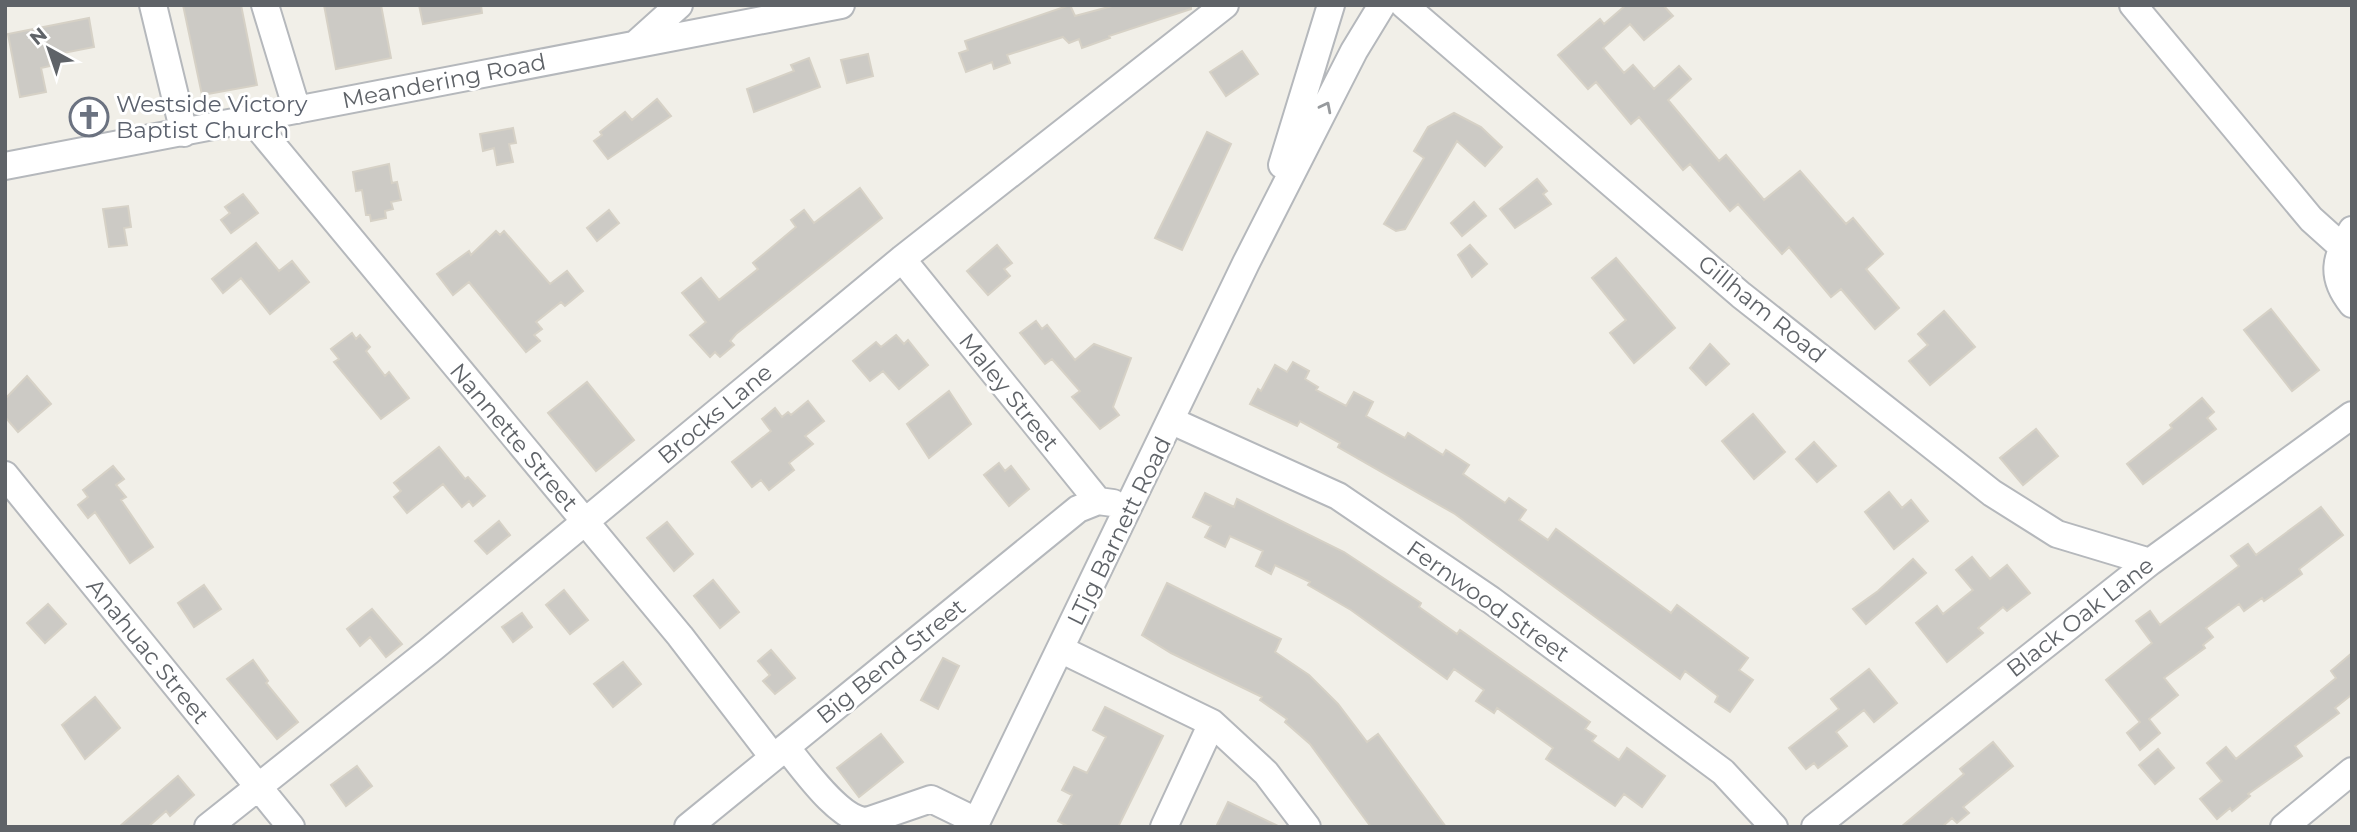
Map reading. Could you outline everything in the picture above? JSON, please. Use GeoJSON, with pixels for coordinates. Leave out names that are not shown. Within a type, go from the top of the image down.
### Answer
{"type":"FeatureCollection","features":[{"type":"Feature","properties":{"kind":"street"},"geometry":{"type":"LineString","coordinates":[[153,5],[184,133]]}},
{"type":"Feature","properties":{"kind":"street"},"geometry":{"type":"LineString","coordinates":[[265,5],[298,110]]}},
{"type":"Feature","properties":{"kind":"street"},"geometry":{"type":"LineString","coordinates":[[637,43],[679,5]]}},
{"type":"Feature","properties":{"kind":"street","name":"Meandering Road"},"geometry":{"type":"LineString","coordinates":[[5,166],[842,5]]}},
{"type":"Feature","properties":{"kind":"street","name":"Brocks Lane"},"geometry":{"type":"LineString","coordinates":[[208,827],[902,259],[1225,5]]}},
{"type":"Feature","properties":{"kind":"street","name":"LTjg Barnett Road"},"geometry":{"type":"LineString","coordinates":[[1261,233],[1331,5]]}},
{"type":"Feature","properties":{"kind":"street","name":"LTjg Barnett Road"},"geometry":{"type":"LineString","coordinates":[[975,824],[1062,650],[1128,504],[1172,421],[1261,233],[1354,51],[1382,5]]}},
{"type":"Feature","properties":{"kind":"street","name":"Gillham Road"},"geometry":{"type":"LineString","coordinates":[[1404,5],[1741,295],[1992,493],[2057,534],[2150,562]]}},
{"type":"Feature","properties":{"kind":"street"},"geometry":{"type":"LineString","coordinates":[[2133,5],[2311,219],[2347,238],[2337,254],[2337,277],[2352,304]]}},
{"type":"Feature","properties":{"kind":"street","name":"Nannette Street"},"geometry":{"type":"LineString","coordinates":[[252,120],[780,752],[856,821],[876,818],[931,800],[975,824]]}},
{"type":"Feature","properties":{"kind":"street","name":"Maley Street"},"geometry":{"type":"LineString","coordinates":[[902,259],[1098,501]]}},
{"type":"Feature","properties":{"kind":"street","name":"Black Oak Lane"},"geometry":{"type":"LineString","coordinates":[[1815,827],[2150,562],[2352,415]]}},
{"type":"Feature","properties":{"kind":"street","name":"Fernwood Street"},"geometry":{"type":"LineString","coordinates":[[1172,421],[1338,496],[1491,600],[1723,772],[1774,827]]}},
{"type":"Feature","properties":{"kind":"street","name":"Anahuac Street"},"geometry":{"type":"LineString","coordinates":[[5,474],[291,827]]}},
{"type":"Feature","properties":{"kind":"street"},"geometry":{"type":"LineString","coordinates":[[1098,501],[1128,504]]}},
{"type":"Feature","properties":{"kind":"street","name":"Big Bend Street"},"geometry":{"type":"LineString","coordinates":[[688,827],[1078,509],[1098,501]]}},
{"type":"Feature","properties":{"kind":"street"},"geometry":{"type":"LineString","coordinates":[[1062,650],[1212,723],[1266,773],[1307,827]]}},
{"type":"Feature","properties":{"kind":"street"},"geometry":{"type":"LineString","coordinates":[[1164,827],[1212,723]]}},
{"type":"Feature","properties":{"kind":"street"},"geometry":{"type":"LineString","coordinates":[[2284,827],[2352,771]]}},
{"type":"Feature","properties":{"kind":"building"},"geometry":{"type":"Polygon","coordinates":[[[183,5],[241,5],[257,85],[202,95],[183,5]]]}},
{"type":"Feature","properties":{"kind":"building"},"geometry":{"type":"Polygon","coordinates":[[[324,5],[381,5],[391,58],[336,69],[324,5]]]}},
{"type":"Feature","properties":{"kind":"building"},"geometry":{"type":"Polygon","coordinates":[[[419,5],[481,5],[482,13],[423,24],[419,5]]]}},
{"type":"Feature","properties":{"kind":"building"},"geometry":{"type":"Polygon","coordinates":[[[1070,5],[1075,16],[1116,5],[1191,5],[1191,9],[1109,36],[1110,38],[1082,48],[1079,39],[1069,43],[1063,37],[1007,55],[1010,63],[994,69],[992,62],[966,72],[959,53],[968,50],[965,41],[1070,5]]]}},
{"type":"Feature","properties":{"kind":"building"},"geometry":{"type":"Polygon","coordinates":[[[1626,5],[1663,5],[1673,16],[1644,40],[1630,24],[1603,48],[1624,73],[1633,65],[1654,89],[1679,66],[1691,79],[1668,100],[1719,161],[1726,155],[1764,200],[1800,171],[1846,224],[1853,218],[1883,254],[1866,269],[1899,308],[1875,329],[1841,289],[1831,297],[1789,247],[1782,254],[1738,204],[1730,211],[1690,164],[1683,170],[1639,117],[1631,124],[1596,82],[1588,89],[1558,55],[1600,19],[1604,24],[1626,5]]]}},
{"type":"Feature","properties":{"kind":"building"},"geometry":{"type":"Polygon","coordinates":[[[89,18],[94,47],[48,56],[50,66],[41,68],[46,92],[20,97],[8,34],[89,18]]]}},
{"type":"Feature","properties":{"kind":"building"},"geometry":{"type":"Polygon","coordinates":[[[1242,51],[1258,74],[1226,96],[1210,72],[1242,51]]]}},
{"type":"Feature","properties":{"kind":"building"},"geometry":{"type":"Polygon","coordinates":[[[868,54],[873,76],[847,83],[841,60],[868,54]]]}},
{"type":"Feature","properties":{"kind":"building"},"geometry":{"type":"Polygon","coordinates":[[[809,58],[820,87],[754,112],[747,89],[794,71],[791,65],[809,58]]]}},
{"type":"Feature","properties":{"kind":"building"},"geometry":{"type":"Polygon","coordinates":[[[657,99],[671,116],[608,159],[594,141],[602,135],[600,132],[625,112],[632,120],[657,99]]]}},
{"type":"Feature","properties":{"kind":"building"},"geometry":{"type":"Polygon","coordinates":[[[1454,113],[1481,127],[1502,147],[1485,166],[1457,141],[1405,229],[1396,231],[1384,224],[1424,158],[1414,151],[1428,127],[1454,113]]]}},
{"type":"Feature","properties":{"kind":"building"},"geometry":{"type":"Polygon","coordinates":[[[513,128],[516,143],[509,144],[513,162],[497,165],[494,148],[483,151],[480,134],[513,128]]]}},
{"type":"Feature","properties":{"kind":"building"},"geometry":{"type":"Polygon","coordinates":[[[1207,132],[1231,144],[1182,250],[1155,238],[1207,132]]]}},
{"type":"Feature","properties":{"kind":"building"},"geometry":{"type":"Polygon","coordinates":[[[389,164],[392,183],[397,182],[401,200],[391,202],[393,209],[385,211],[386,218],[371,221],[370,215],[366,215],[362,190],[356,191],[353,172],[389,164]]]}},
{"type":"Feature","properties":{"kind":"building"},"geometry":{"type":"Polygon","coordinates":[[[1537,179],[1547,191],[1543,194],[1551,204],[1515,228],[1500,209],[1537,179]]]}},
{"type":"Feature","properties":{"kind":"building"},"geometry":{"type":"Polygon","coordinates":[[[860,188],[882,218],[736,334],[730,341],[734,345],[720,357],[715,352],[710,357],[690,335],[706,322],[682,293],[701,278],[719,300],[758,269],[753,263],[796,227],[791,220],[804,210],[814,223],[860,188]]]}},
{"type":"Feature","properties":{"kind":"building"},"geometry":{"type":"Polygon","coordinates":[[[243,194],[258,213],[231,233],[221,220],[230,213],[225,207],[243,194]]]}},
{"type":"Feature","properties":{"kind":"building"},"geometry":{"type":"Polygon","coordinates":[[[1474,202],[1486,216],[1462,236],[1451,223],[1474,202]]]}},
{"type":"Feature","properties":{"kind":"building"},"geometry":{"type":"Polygon","coordinates":[[[128,206],[131,227],[124,228],[127,245],[109,247],[103,209],[128,206]]]}},
{"type":"Feature","properties":{"kind":"building"},"geometry":{"type":"Polygon","coordinates":[[[609,210],[619,223],[597,241],[587,228],[609,210]]]}},
{"type":"Feature","properties":{"kind":"building"},"geometry":{"type":"Polygon","coordinates":[[[496,231],[500,235],[504,231],[550,284],[567,271],[583,291],[565,306],[561,302],[536,322],[542,329],[534,335],[540,341],[526,352],[469,282],[453,295],[437,274],[469,251],[471,255],[496,231]]]}},
{"type":"Feature","properties":{"kind":"building"},"geometry":{"type":"Polygon","coordinates":[[[256,243],[279,271],[292,261],[309,282],[270,314],[241,278],[223,293],[212,279],[256,243]]]}},
{"type":"Feature","properties":{"kind":"building"},"geometry":{"type":"Polygon","coordinates":[[[997,245],[1012,263],[1004,269],[1010,276],[988,295],[967,271],[997,245]]]}},
{"type":"Feature","properties":{"kind":"building"},"geometry":{"type":"Polygon","coordinates":[[[1470,245],[1487,264],[1472,277],[1458,255],[1470,245]]]}},
{"type":"Feature","properties":{"kind":"building"},"geometry":{"type":"Polygon","coordinates":[[[1616,258],[1675,328],[1634,363],[1610,333],[1626,320],[1592,278],[1616,258]]]}},
{"type":"Feature","properties":{"kind":"building"},"geometry":{"type":"Polygon","coordinates":[[[2271,309],[2319,370],[2292,391],[2244,330],[2271,309]]]}},
{"type":"Feature","properties":{"kind":"building"},"geometry":{"type":"Polygon","coordinates":[[[1944,311],[1975,347],[1930,385],[1909,361],[1928,345],[1918,334],[1944,311]]]}},
{"type":"Feature","properties":{"kind":"building"},"geometry":{"type":"Polygon","coordinates":[[[1036,321],[1042,329],[1047,325],[1075,360],[1094,344],[1131,358],[1113,407],[1119,415],[1100,429],[1072,397],[1080,391],[1052,359],[1045,364],[1020,333],[1036,321]]]}},
{"type":"Feature","properties":{"kind":"building"},"geometry":{"type":"Polygon","coordinates":[[[352,333],[356,339],[360,335],[370,347],[366,351],[385,376],[389,372],[409,398],[381,419],[334,362],[339,359],[331,349],[352,333]]]}},
{"type":"Feature","properties":{"kind":"building"},"geometry":{"type":"Polygon","coordinates":[[[896,335],[904,344],[908,340],[928,365],[899,389],[883,371],[870,381],[853,361],[876,342],[881,347],[896,335]]]}},
{"type":"Feature","properties":{"kind":"building"},"geometry":{"type":"Polygon","coordinates":[[[1710,344],[1729,364],[1706,385],[1690,368],[1710,344]]]}},
{"type":"Feature","properties":{"kind":"building"},"geometry":{"type":"Polygon","coordinates":[[[1293,362],[1309,371],[1305,379],[1318,387],[1316,390],[1346,406],[1354,392],[1373,402],[1366,416],[1405,438],[1408,433],[1443,455],[1446,450],[1469,465],[1463,474],[1505,503],[1509,498],[1526,510],[1519,520],[1548,540],[1556,529],[1671,613],[1677,605],[1748,658],[1739,670],[1753,680],[1730,712],[1715,702],[1718,696],[1685,671],[1680,679],[1455,514],[1338,447],[1340,443],[1300,421],[1297,426],[1250,404],[1258,389],[1261,391],[1275,365],[1287,372],[1293,362]]]}},
{"type":"Feature","properties":{"kind":"building"},"geometry":{"type":"Polygon","coordinates":[[[27,376],[51,404],[18,432],[5,417],[5,399],[27,376]]]}},
{"type":"Feature","properties":{"kind":"building"},"geometry":{"type":"Polygon","coordinates":[[[587,382],[634,440],[596,471],[548,413],[587,382]]]}},
{"type":"Feature","properties":{"kind":"building"},"geometry":{"type":"Polygon","coordinates":[[[949,391],[971,424],[929,458],[907,424],[949,391]]]}},
{"type":"Feature","properties":{"kind":"building"},"geometry":{"type":"Polygon","coordinates":[[[2202,398],[2214,412],[2207,418],[2216,429],[2143,484],[2127,464],[2172,428],[2170,425],[2202,398]]]}},
{"type":"Feature","properties":{"kind":"building"},"geometry":{"type":"Polygon","coordinates":[[[808,401],[824,421],[805,436],[813,444],[789,463],[794,470],[769,490],[761,480],[752,487],[732,462],[771,431],[762,419],[775,408],[782,417],[788,412],[791,415],[808,401]]]}},
{"type":"Feature","properties":{"kind":"building"},"geometry":{"type":"Polygon","coordinates":[[[1753,414],[1785,452],[1754,479],[1722,441],[1753,414]]]}},
{"type":"Feature","properties":{"kind":"building"},"geometry":{"type":"Polygon","coordinates":[[[2036,429],[2058,456],[2023,485],[2000,458],[2036,429]]]}},
{"type":"Feature","properties":{"kind":"building"},"geometry":{"type":"Polygon","coordinates":[[[1814,442],[1836,466],[1817,482],[1796,459],[1814,442]]]}},
{"type":"Feature","properties":{"kind":"building"},"geometry":{"type":"Polygon","coordinates":[[[439,447],[465,479],[468,477],[485,496],[473,506],[469,501],[462,507],[443,484],[407,513],[394,497],[401,491],[394,483],[439,447]]]}},
{"type":"Feature","properties":{"kind":"building"},"geometry":{"type":"Polygon","coordinates":[[[999,463],[1005,471],[1011,466],[1029,489],[1009,506],[984,475],[999,463]]]}},
{"type":"Feature","properties":{"kind":"building"},"geometry":{"type":"Polygon","coordinates":[[[113,466],[124,479],[116,485],[126,497],[121,500],[153,547],[130,563],[95,512],[88,518],[78,505],[88,497],[83,490],[113,466]]]}},
{"type":"Feature","properties":{"kind":"building"},"geometry":{"type":"Polygon","coordinates":[[[1889,492],[1902,508],[1911,500],[1928,521],[1894,549],[1865,512],[1889,492]]]}},
{"type":"Feature","properties":{"kind":"building"},"geometry":{"type":"Polygon","coordinates":[[[1205,493],[1234,507],[1237,499],[1344,552],[1421,603],[1419,607],[1457,634],[1460,630],[1590,722],[1585,729],[1596,736],[1592,741],[1619,760],[1627,748],[1665,776],[1642,807],[1624,794],[1615,806],[1546,759],[1553,748],[1497,708],[1494,713],[1476,701],[1484,690],[1454,669],[1447,679],[1351,610],[1308,585],[1310,582],[1275,565],[1271,574],[1256,566],[1263,551],[1230,536],[1225,547],[1205,537],[1211,526],[1193,517],[1205,493]]]}},
{"type":"Feature","properties":{"kind":"building"},"geometry":{"type":"Polygon","coordinates":[[[2321,507],[2343,535],[2299,569],[2302,574],[2264,601],[2262,598],[2244,611],[2239,604],[2206,628],[2213,637],[2203,645],[2205,648],[2164,678],[2178,695],[2149,719],[2160,733],[2140,750],[2127,733],[2140,722],[2106,680],[2152,643],[2136,621],[2150,611],[2160,625],[2239,566],[2231,556],[2248,544],[2256,555],[2321,507]]]}},
{"type":"Feature","properties":{"kind":"building"},"geometry":{"type":"Polygon","coordinates":[[[499,521],[510,535],[487,554],[475,541],[499,521]]]}},
{"type":"Feature","properties":{"kind":"building"},"geometry":{"type":"Polygon","coordinates":[[[667,522],[693,554],[674,571],[647,538],[667,522]]]}},
{"type":"Feature","properties":{"kind":"building"},"geometry":{"type":"Polygon","coordinates":[[[1972,557],[1990,579],[2007,565],[2030,593],[2007,611],[2003,607],[1978,628],[1983,633],[1947,662],[1916,623],[1937,606],[1943,614],[1973,590],[1956,570],[1972,557]]]}},
{"type":"Feature","properties":{"kind":"building"},"geometry":{"type":"Polygon","coordinates":[[[1913,559],[1926,573],[1866,624],[1853,609],[1878,591],[1913,559]]]}},
{"type":"Feature","properties":{"kind":"building"},"geometry":{"type":"Polygon","coordinates":[[[713,580],[739,612],[720,628],[694,596],[713,580]]]}},
{"type":"Feature","properties":{"kind":"building"},"geometry":{"type":"Polygon","coordinates":[[[1167,583],[1281,639],[1275,652],[1309,675],[1338,704],[1367,742],[1378,734],[1446,827],[1371,827],[1310,744],[1285,722],[1287,719],[1260,700],[1262,697],[1171,653],[1142,635],[1167,583]]]}},
{"type":"Feature","properties":{"kind":"building"},"geometry":{"type":"Polygon","coordinates":[[[204,585],[221,609],[194,627],[178,603],[204,585]]]}},
{"type":"Feature","properties":{"kind":"building"},"geometry":{"type":"Polygon","coordinates":[[[564,590],[588,620],[570,634],[546,605],[564,590]]]}},
{"type":"Feature","properties":{"kind":"building"},"geometry":{"type":"Polygon","coordinates":[[[48,604],[66,624],[45,643],[27,623],[48,604]]]}},
{"type":"Feature","properties":{"kind":"building"},"geometry":{"type":"Polygon","coordinates":[[[372,609],[402,644],[386,657],[370,637],[360,646],[347,629],[372,609]]]}},
{"type":"Feature","properties":{"kind":"building"},"geometry":{"type":"Polygon","coordinates":[[[522,613],[532,627],[513,642],[502,627],[522,613]]]}},
{"type":"Feature","properties":{"kind":"building"},"geometry":{"type":"Polygon","coordinates":[[[771,650],[795,678],[775,694],[763,681],[770,675],[758,661],[771,650]]]}},
{"type":"Feature","properties":{"kind":"building"},"geometry":{"type":"Polygon","coordinates":[[[2352,653],[2352,698],[2350,696],[2335,708],[2339,713],[2295,746],[2302,756],[2248,794],[2250,796],[2232,811],[2230,808],[2217,819],[2200,799],[2222,781],[2207,763],[2226,747],[2236,759],[2336,678],[2331,671],[2352,653]]]}},
{"type":"Feature","properties":{"kind":"building"},"geometry":{"type":"Polygon","coordinates":[[[943,658],[959,666],[938,709],[921,700],[943,658]]]}},
{"type":"Feature","properties":{"kind":"building"},"geometry":{"type":"Polygon","coordinates":[[[253,660],[268,681],[266,683],[298,722],[277,739],[227,679],[253,660]]]}},
{"type":"Feature","properties":{"kind":"building"},"geometry":{"type":"Polygon","coordinates":[[[623,662],[641,684],[613,707],[594,684],[623,662]]]}},
{"type":"Feature","properties":{"kind":"building"},"geometry":{"type":"Polygon","coordinates":[[[1869,669],[1897,703],[1874,722],[1864,710],[1836,732],[1847,746],[1818,768],[1814,763],[1806,769],[1789,748],[1839,709],[1831,699],[1869,669]]]}},
{"type":"Feature","properties":{"kind":"building"},"geometry":{"type":"Polygon","coordinates":[[[95,697],[120,728],[85,759],[62,725],[95,697]]]}},
{"type":"Feature","properties":{"kind":"building"},"geometry":{"type":"Polygon","coordinates":[[[1105,707],[1163,736],[1118,827],[1069,827],[1058,821],[1072,795],[1062,790],[1074,767],[1087,773],[1106,737],[1093,730],[1105,707]]]}},
{"type":"Feature","properties":{"kind":"building"},"geometry":{"type":"Polygon","coordinates":[[[881,734],[903,762],[859,797],[837,768],[881,734]]]}},
{"type":"Feature","properties":{"kind":"building"},"geometry":{"type":"Polygon","coordinates":[[[1993,742],[2013,766],[1963,807],[1969,813],[1957,823],[1952,818],[1942,827],[1901,827],[1964,774],[1960,769],[1993,742]]]}},
{"type":"Feature","properties":{"kind":"building"},"geometry":{"type":"Polygon","coordinates":[[[2158,749],[2174,768],[2155,784],[2139,765],[2158,749]]]}},
{"type":"Feature","properties":{"kind":"building"},"geometry":{"type":"Polygon","coordinates":[[[357,766],[372,786],[346,806],[331,785],[357,766]]]}},
{"type":"Feature","properties":{"kind":"building"},"geometry":{"type":"Polygon","coordinates":[[[178,776],[194,795],[170,816],[166,811],[148,827],[119,827],[178,776]]]}},
{"type":"Feature","properties":{"kind":"building"},"geometry":{"type":"Polygon","coordinates":[[[1228,802],[1280,827],[1216,827],[1228,802]]]}},
{"type":"Feature","properties":{"kind":"place","name":"Westside Victory Baptist Church"},"geometry":{"type":"Point","coordinates":[89,117]}}]}
